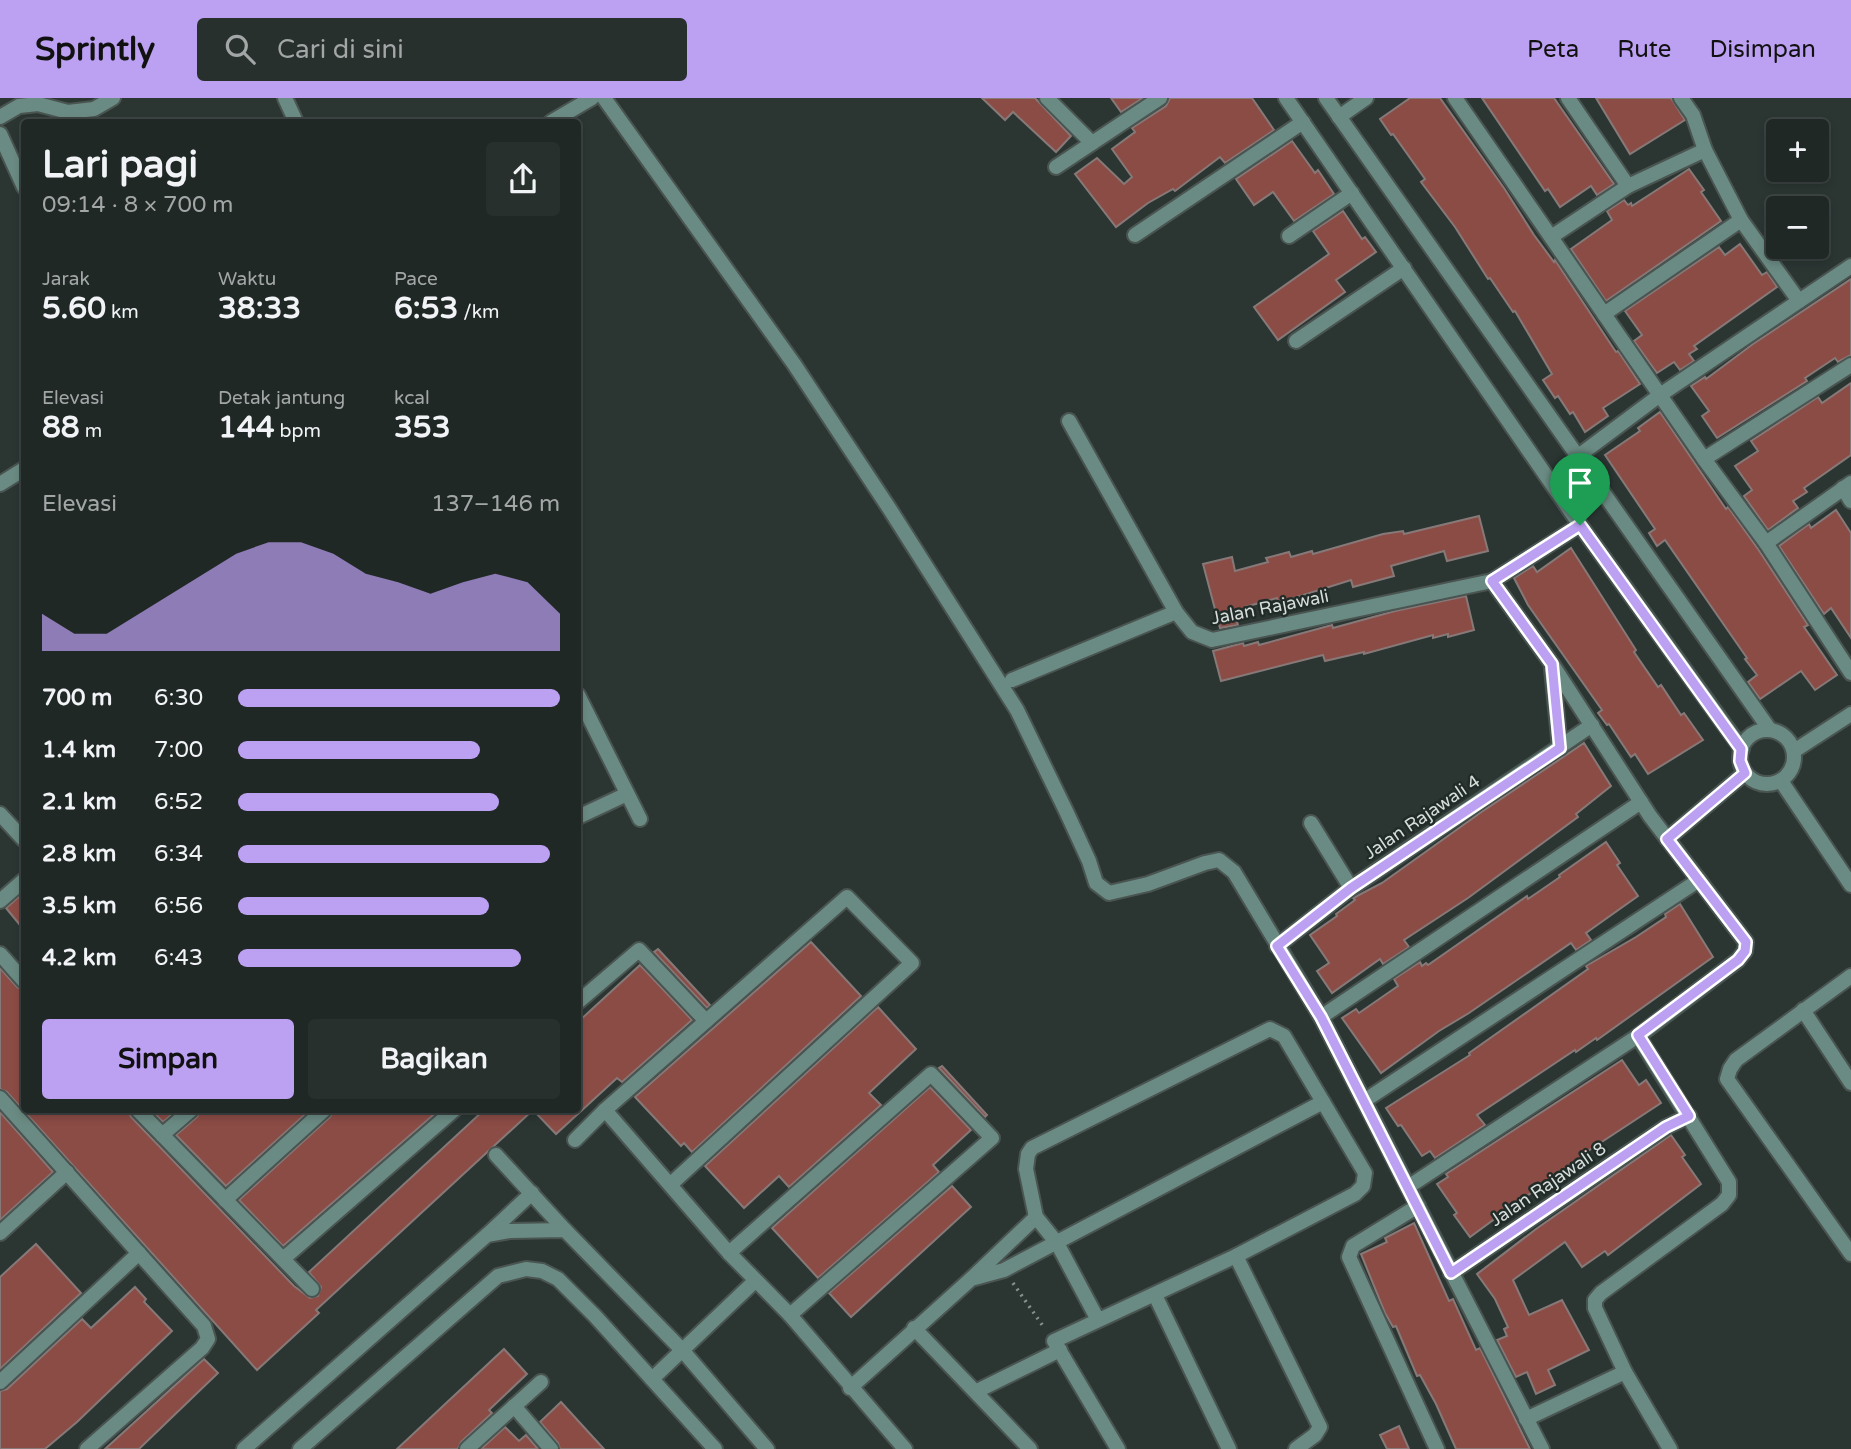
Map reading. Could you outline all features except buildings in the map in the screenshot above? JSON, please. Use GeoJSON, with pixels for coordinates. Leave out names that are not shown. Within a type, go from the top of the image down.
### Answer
{"type":"FeatureCollection","features":[{"type":"Feature","properties":{"kind":"street"},"geometry":{"type":"LineString","coordinates":[[0,117],[19,106],[38,104],[68,112],[94,109],[113,98]]}},
{"type":"Feature","properties":{"kind":"street"},"geometry":{"type":"LineString","coordinates":[[285,98],[295,119]]}},
{"type":"Feature","properties":{"kind":"street"},"geometry":{"type":"LineString","coordinates":[[556,119],[592,98]]}},
{"type":"Feature","properties":{"kind":"street"},"geometry":{"type":"LineString","coordinates":[[604,98],[794,364],[1017,710],[1089,861],[1096,883],[1109,893],[1148,884],[1219,860],[1234,872],[1321,1017],[1542,1449]]}},
{"type":"Feature","properties":{"kind":"street"},"geometry":{"type":"LineString","coordinates":[[1047,98],[1093,143]]}},
{"type":"Feature","properties":{"kind":"street"},"geometry":{"type":"LineString","coordinates":[[1056,167],[1160,98]]}},
{"type":"Feature","properties":{"kind":"street"},"geometry":{"type":"LineString","coordinates":[[1286,98],[1580,525],[1741,749]]}},
{"type":"Feature","properties":{"kind":"street"},"geometry":{"type":"LineString","coordinates":[[1326,98],[1770,730]]}},
{"type":"Feature","properties":{"kind":"street"},"geometry":{"type":"LineString","coordinates":[[1339,117],[1366,98]]}},
{"type":"Feature","properties":{"kind":"street"},"geometry":{"type":"LineString","coordinates":[[1455,98],[1703,459],[1766,543],[1851,673]]}},
{"type":"Feature","properties":{"kind":"street"},"geometry":{"type":"LineString","coordinates":[[1568,98],[1628,186]]}},
{"type":"Feature","properties":{"kind":"street"},"geometry":{"type":"LineString","coordinates":[[1681,98],[1693,116],[1705,150],[1741,220],[1799,301]]}},
{"type":"Feature","properties":{"kind":"street"},"geometry":{"type":"LineString","coordinates":[[1135,234],[1303,122]]}},
{"type":"Feature","properties":{"kind":"street"},"geometry":{"type":"LineString","coordinates":[[0,134],[21,180]]}},
{"type":"Feature","properties":{"kind":"street"},"geometry":{"type":"LineString","coordinates":[[1551,237],[1628,186],[1705,150]]}},
{"type":"Feature","properties":{"kind":"street"},"geometry":{"type":"LineString","coordinates":[[1289,236],[1352,193]]}},
{"type":"Feature","properties":{"kind":"street"},"geometry":{"type":"LineString","coordinates":[[1604,314],[1741,220]]}},
{"type":"Feature","properties":{"kind":"street"},"geometry":{"type":"LineString","coordinates":[[1577,457],[1660,395],[1851,266]]}},
{"type":"Feature","properties":{"kind":"street"},"geometry":{"type":"LineString","coordinates":[[1296,341],[1404,268]]}},
{"type":"Feature","properties":{"kind":"street"},"geometry":{"type":"LineString","coordinates":[[1703,459],[1851,365]]}},
{"type":"Feature","properties":{"kind":"street","name":"Jalan Rajawali"},"geometry":{"type":"LineString","coordinates":[[1069,421],[1176,612],[1192,632],[1212,640],[1492,581],[1580,525]]}},
{"type":"Feature","properties":{"kind":"street"},"geometry":{"type":"LineString","coordinates":[[0,484],[21,472]]}},
{"type":"Feature","properties":{"kind":"street"},"geometry":{"type":"LineString","coordinates":[[1766,543],[1848,491]]}},
{"type":"Feature","properties":{"kind":"street"},"geometry":{"type":"LineString","coordinates":[[1408,1187],[1638,1035],[1738,960],[1745,951],[1746,942],[1667,839],[1552,664],[1492,581]]}},
{"type":"Feature","properties":{"kind":"street"},"geometry":{"type":"LineString","coordinates":[[1013,680],[1176,612]]}},
{"type":"Feature","properties":{"kind":"street"},"geometry":{"type":"LineString","coordinates":[[1552,664],[1560,748]]}},
{"type":"Feature","properties":{"kind":"street"},"geometry":{"type":"LineString","coordinates":[[581,701],[640,819]]}},
{"type":"Feature","properties":{"kind":"street"},"geometry":{"type":"LineString","coordinates":[[1794,751],[1850,717]]}},
{"type":"Feature","properties":{"kind":"street","name":"Jalan Rajawali 4"},"geometry":{"type":"LineString","coordinates":[[1277,946],[1351,888],[1592,725]]}},
{"type":"Feature","properties":{"kind":"street"},"geometry":{"type":"LineString","coordinates":[[1770,730],[1783,735],[1794,751],[1794,763],[1781,781],[1766,784],[1754,781],[1745,773],[1740,761],[1741,749],[1748,739],[1758,732],[1770,730]]}},
{"type":"Feature","properties":{"kind":"street"},"geometry":{"type":"LineString","coordinates":[[1667,839],[1745,773]]}},
{"type":"Feature","properties":{"kind":"street"},"geometry":{"type":"LineString","coordinates":[[1781,781],[1851,885]]}},
{"type":"Feature","properties":{"kind":"street"},"geometry":{"type":"LineString","coordinates":[[581,816],[627,794]]}},
{"type":"Feature","properties":{"kind":"street"},"geometry":{"type":"LineString","coordinates":[[1321,1017],[1641,802]]}},
{"type":"Feature","properties":{"kind":"street"},"geometry":{"type":"LineString","coordinates":[[0,814],[21,837]]}},
{"type":"Feature","properties":{"kind":"street"},"geometry":{"type":"LineString","coordinates":[[1311,823],[1351,888]]}},
{"type":"Feature","properties":{"kind":"street"},"geometry":{"type":"LineString","coordinates":[[1364,1101],[1699,880]]}},
{"type":"Feature","properties":{"kind":"street"},"geometry":{"type":"LineString","coordinates":[[0,901],[21,883]]}},
{"type":"Feature","properties":{"kind":"street"},"geometry":{"type":"LineString","coordinates":[[575,1140],[605,1110],[847,897],[912,963],[671,1184]]}},
{"type":"Feature","properties":{"kind":"street"},"geometry":{"type":"LineString","coordinates":[[581,994],[639,950],[706,1021]]}},
{"type":"Feature","properties":{"kind":"street"},"geometry":{"type":"LineString","coordinates":[[0,954],[21,978]]}},
{"type":"Feature","properties":{"kind":"street"},"geometry":{"type":"LineString","coordinates":[[1851,976],[1736,1060],[1727,1079],[1851,1254]]}},
{"type":"Feature","properties":{"kind":"street"},"geometry":{"type":"LineString","coordinates":[[1803,1010],[1851,1083]]}},
{"type":"Feature","properties":{"kind":"street"},"geometry":{"type":"LineString","coordinates":[[977,1391],[1098,1320],[1236,1256],[1355,1194],[1363,1186],[1365,1173],[1284,1037],[1270,1029],[1032,1148],[1028,1154],[1026,1169],[1036,1217],[1057,1243],[1098,1320]]}},
{"type":"Feature","properties":{"kind":"street"},"geometry":{"type":"LineString","coordinates":[[1638,1035],[1730,1182],[1729,1195],[1722,1204],[1595,1300],[1594,1308],[1625,1372],[1670,1449]]}},
{"type":"Feature","properties":{"kind":"street"},"geometry":{"type":"LineString","coordinates":[[729,1253],[931,1074],[992,1138],[790,1315]]}},
{"type":"Feature","properties":{"kind":"street"},"geometry":{"type":"LineString","coordinates":[[0,1098],[204,1326],[208,1339],[202,1348],[88,1449]]}},
{"type":"Feature","properties":{"kind":"street"},"geometry":{"type":"LineString","coordinates":[[971,1279],[1004,1270],[1323,1102]]}},
{"type":"Feature","properties":{"kind":"street"},"geometry":{"type":"LineString","coordinates":[[605,1110],[729,1253],[790,1315],[905,1449]]}},
{"type":"Feature","properties":{"kind":"street"},"geometry":{"type":"LineString","coordinates":[[141,1113],[312,1289]]}},
{"type":"Feature","properties":{"kind":"street"},"geometry":{"type":"LineString","coordinates":[[162,1135],[188,1113]]}},
{"type":"Feature","properties":{"kind":"street"},"geometry":{"type":"LineString","coordinates":[[225,1200],[321,1113]]}},
{"type":"Feature","properties":{"kind":"street"},"geometry":{"type":"LineString","coordinates":[[284,1259],[451,1113]]}},
{"type":"Feature","properties":{"kind":"street","name":"Jalan Rajawali 8"},"geometry":{"type":"LineString","coordinates":[[1451,1273],[1666,1127],[1689,1116]]}},
{"type":"Feature","properties":{"kind":"street"},"geometry":{"type":"LineString","coordinates":[[496,1156],[767,1449]]}},
{"type":"Feature","properties":{"kind":"street"},"geometry":{"type":"LineString","coordinates":[[0,1233],[68,1172]]}},
{"type":"Feature","properties":{"kind":"street"},"geometry":{"type":"LineString","coordinates":[[244,1449],[532,1193]]}},
{"type":"Feature","properties":{"kind":"street"},"geometry":{"type":"LineString","coordinates":[[1418,1206],[1353,1246],[1349,1257],[1437,1449]]}},
{"type":"Feature","properties":{"kind":"street"},"geometry":{"type":"LineString","coordinates":[[850,1388],[1036,1217]]}},
{"type":"Feature","properties":{"kind":"street"},"geometry":{"type":"LineString","coordinates":[[487,1235],[510,1231],[565,1230]]}},
{"type":"Feature","properties":{"kind":"street"},"geometry":{"type":"LineString","coordinates":[[0,1382],[139,1253]]}},
{"type":"Feature","properties":{"kind":"street"},"geometry":{"type":"LineString","coordinates":[[1236,1256],[1320,1427],[1315,1435],[1296,1449]]}},
{"type":"Feature","properties":{"kind":"street"},"geometry":{"type":"LineString","coordinates":[[300,1449],[498,1276],[526,1269],[542,1271],[558,1279],[656,1375],[715,1449]]}},
{"type":"Feature","properties":{"kind":"street"},"geometry":{"type":"LineString","coordinates":[[656,1375],[755,1281]]}},
{"type":"Feature","properties":{"kind":"street"},"geometry":{"type":"LineString","coordinates":[[1155,1295],[1229,1449]]}},
{"type":"Feature","properties":{"kind":"street"},"geometry":{"type":"LineString","coordinates":[[914,1328],[1030,1449]]}},
{"type":"Feature","properties":{"kind":"street"},"geometry":{"type":"LineString","coordinates":[[1057,1346],[1118,1449]]}},
{"type":"Feature","properties":{"kind":"street"},"geometry":{"type":"LineString","coordinates":[[1526,1419],[1625,1372]]}},
{"type":"Feature","properties":{"kind":"street"},"geometry":{"type":"LineString","coordinates":[[467,1449],[541,1382]]}},
{"type":"Feature","properties":{"kind":"street"},"geometry":{"type":"LineString","coordinates":[[514,1406],[551,1449]]}},
{"type":"Feature","properties":{"kind":"path"},"geometry":{"type":"LineString","coordinates":[[1004,1270],[1057,1346]]}},
{"type":"Feature","properties":{"kind":"route"},"geometry":{"type":"LineString","coordinates":[[1580,525],[1741,749],[1740,761],[1745,773],[1667,839],[1746,942],[1745,951],[1738,960],[1638,1035],[1689,1116],[1666,1127],[1451,1273],[1321,1017],[1277,946],[1351,888],[1560,748],[1552,664],[1492,581],[1580,525]]}}]}
